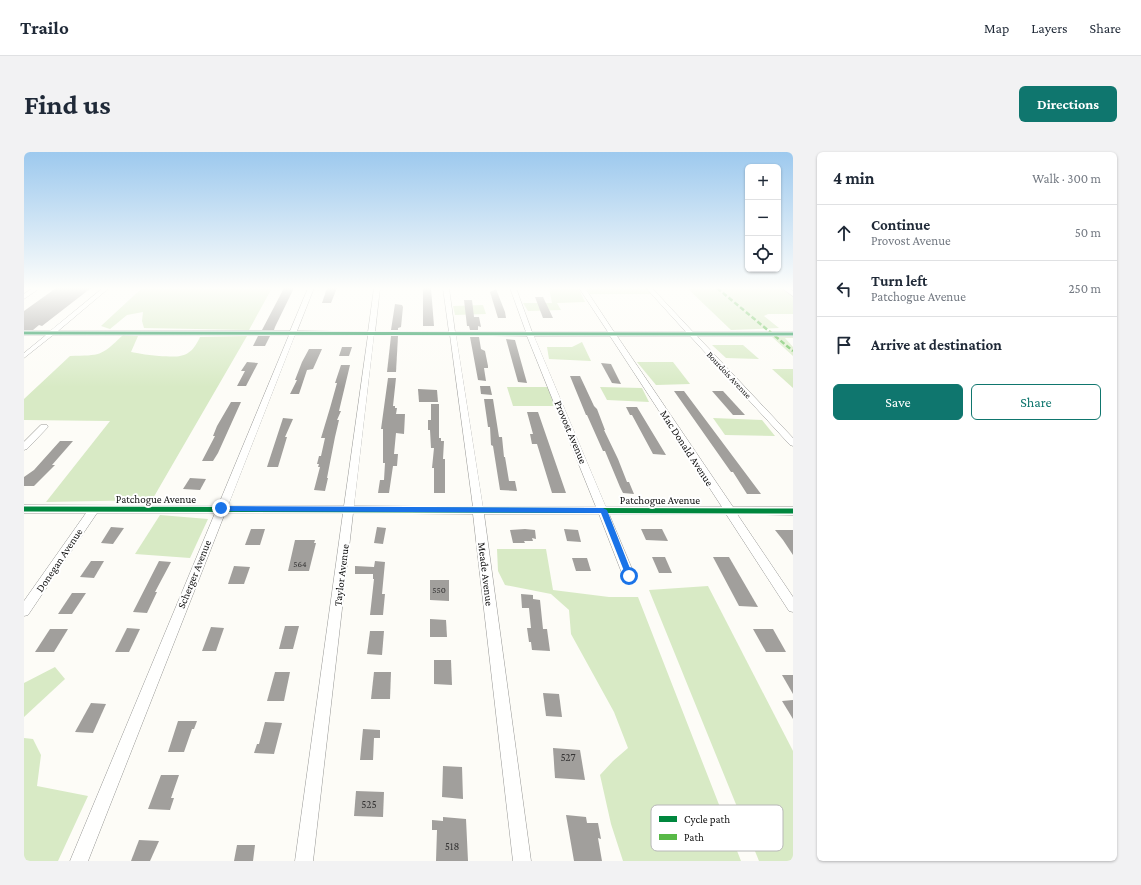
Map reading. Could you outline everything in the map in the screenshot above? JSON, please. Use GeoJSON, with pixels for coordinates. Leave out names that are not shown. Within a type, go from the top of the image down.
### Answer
{"type":"FeatureCollection","features":[{"type":"Feature","properties":{"kind":"street"},"geometry":{"type":"LineString","coordinates":[[24,356],[66,321]]}},
{"type":"Feature","properties":{"kind":"street","name":"Scherger Avenue"},"geometry":{"type":"LineString","coordinates":[[79,861],[297,321]]}},
{"type":"Feature","properties":{"kind":"street","name":"Taylor Avenue"},"geometry":{"type":"LineString","coordinates":[[304,861],[373,321]]}},
{"type":"Feature","properties":{"kind":"street","name":"Meade Avenue"},"geometry":{"type":"LineString","coordinates":[[450,321],[478,510],[522,861]]}},
{"type":"Feature","properties":{"kind":"street","name":"Provost Avenue"},"geometry":{"type":"LineString","coordinates":[[525,321],[629,576]]}},
{"type":"Feature","properties":{"kind":"street","name":"Mac Donald Avenue"},"geometry":{"type":"LineString","coordinates":[[604,321],[793,608]]}},
{"type":"Feature","properties":{"kind":"street","name":"Bourdois Avenue"},"geometry":{"type":"LineString","coordinates":[[679,321],[793,443]]}},
{"type":"Feature","properties":{"kind":"street"},"geometry":{"type":"LineString","coordinates":[[24,333],[793,334]]}},
{"type":"Feature","properties":{"kind":"street"},"geometry":{"type":"LineString","coordinates":[[24,447],[44,427]]}},
{"type":"Feature","properties":{"kind":"street","name":"Patchogue Avenue"},"geometry":{"type":"LineString","coordinates":[[24,509],[221,508],[793,511]]}},
{"type":"Feature","properties":{"kind":"street","name":"Donegan Avenue"},"geometry":{"type":"LineString","coordinates":[[24,611],[94,509]]}},
{"type":"Feature","properties":{"kind":"green space"},"geometry":{"type":"Polygon","coordinates":[[[106,321],[120,321],[110,329],[101,326],[106,321]]]}},
{"type":"Feature","properties":{"kind":"green space"},"geometry":{"type":"Polygon","coordinates":[[[142,321],[254,321],[249,330],[144,328],[142,321]]]}},
{"type":"Feature","properties":{"kind":"green space"},"geometry":{"type":"Polygon","coordinates":[[[722,321],[770,321],[779,328],[731,330],[722,321]]]}},
{"type":"Feature","properties":{"kind":"green space"},"geometry":{"type":"Polygon","coordinates":[[[123,335],[138,336],[131,352],[173,357],[188,353],[200,337],[247,336],[152,500],[46,502],[110,421],[24,420],[24,399],[70,356],[94,355],[100,353],[123,335]]]}},
{"type":"Feature","properties":{"kind":"green space"},"geometry":{"type":"Polygon","coordinates":[[[772,337],[793,337],[785,338],[793,347],[793,356],[772,337]]]}},
{"type":"Feature","properties":{"kind":"green space"},"geometry":{"type":"Polygon","coordinates":[[[582,342],[591,361],[549,359],[547,347],[572,347],[582,342]]]}},
{"type":"Feature","properties":{"kind":"green space"},"geometry":{"type":"Polygon","coordinates":[[[712,345],[743,345],[759,359],[726,358],[712,345]]]}},
{"type":"Feature","properties":{"kind":"green space"},"geometry":{"type":"Polygon","coordinates":[[[637,362],[673,362],[690,384],[656,385],[637,362]]]}},
{"type":"Feature","properties":{"kind":"green space"},"geometry":{"type":"Polygon","coordinates":[[[772,369],[793,369],[793,388],[772,369]]]}},
{"type":"Feature","properties":{"kind":"green space"},"geometry":{"type":"Polygon","coordinates":[[[507,387],[548,387],[554,406],[513,406],[507,387]]]}},
{"type":"Feature","properties":{"kind":"green space"},"geometry":{"type":"Polygon","coordinates":[[[600,387],[642,388],[649,402],[607,400],[600,387]]]}},
{"type":"Feature","properties":{"kind":"green space"},"geometry":{"type":"Polygon","coordinates":[[[713,418],[762,420],[775,436],[725,435],[713,418]]]}},
{"type":"Feature","properties":{"kind":"green space"},"geometry":{"type":"Polygon","coordinates":[[[160,515],[208,519],[190,558],[135,554],[160,515]]]}},
{"type":"Feature","properties":{"kind":"green space"},"geometry":{"type":"Polygon","coordinates":[[[497,549],[546,549],[553,590],[609,597],[638,597],[719,805],[651,805],[651,851],[737,851],[741,861],[623,861],[611,824],[600,775],[628,748],[614,712],[571,634],[569,610],[551,594],[505,585],[498,571],[497,549]]]}},
{"type":"Feature","properties":{"kind":"green space"},"geometry":{"type":"Polygon","coordinates":[[[708,586],[793,751],[793,861],[759,861],[755,851],[783,851],[783,805],[736,805],[649,590],[708,586]]]}},
{"type":"Feature","properties":{"kind":"green space"},"geometry":{"type":"Polygon","coordinates":[[[55,667],[65,679],[24,717],[24,683],[55,667]]]}},
{"type":"Feature","properties":{"kind":"green space"},"geometry":{"type":"Polygon","coordinates":[[[24,738],[33,739],[41,755],[37,786],[88,796],[58,861],[24,861],[24,738]]]}},
{"type":"Feature","properties":{"kind":"building"},"geometry":{"type":"Polygon","coordinates":[[[24,321],[48,321],[42,326],[39,325],[33,330],[24,330],[24,321]]]}},
{"type":"Feature","properties":{"kind":"building"},"geometry":{"type":"Polygon","coordinates":[[[267,321],[278,321],[274,330],[262,330],[267,321]]]}},
{"type":"Feature","properties":{"kind":"building"},"geometry":{"type":"Polygon","coordinates":[[[392,321],[402,321],[401,327],[398,328],[398,330],[391,330],[392,321]]]}},
{"type":"Feature","properties":{"kind":"building"},"geometry":{"type":"Polygon","coordinates":[[[423,321],[434,321],[434,326],[423,326],[423,321]]]}},
{"type":"Feature","properties":{"kind":"building"},"geometry":{"type":"Polygon","coordinates":[[[466,321],[480,321],[481,327],[478,326],[478,330],[470,330],[469,326],[467,326],[466,321]]]}},
{"type":"Feature","properties":{"kind":"building"},"geometry":{"type":"Polygon","coordinates":[[[258,336],[270,336],[265,346],[253,346],[258,336]]]}},
{"type":"Feature","properties":{"kind":"building"},"geometry":{"type":"Polygon","coordinates":[[[391,336],[398,336],[396,372],[387,372],[391,336]]]}},
{"type":"Feature","properties":{"kind":"building"},"geometry":{"type":"Polygon","coordinates":[[[470,337],[479,337],[481,349],[485,351],[488,366],[488,368],[484,368],[486,381],[478,380],[470,337]]]}},
{"type":"Feature","properties":{"kind":"building"},"geometry":{"type":"Polygon","coordinates":[[[506,339],[515,340],[527,383],[518,382],[506,339]]]}},
{"type":"Feature","properties":{"kind":"building"},"geometry":{"type":"Polygon","coordinates":[[[342,347],[352,347],[349,356],[339,356],[342,347]]]}},
{"type":"Feature","properties":{"kind":"building"},"geometry":{"type":"Polygon","coordinates":[[[309,349],[322,349],[313,369],[307,370],[299,394],[290,394],[297,380],[295,380],[302,362],[309,349]]]}},
{"type":"Feature","properties":{"kind":"building"},"geometry":{"type":"Polygon","coordinates":[[[247,362],[258,363],[246,386],[237,386],[245,371],[241,371],[247,362]]]}},
{"type":"Feature","properties":{"kind":"building"},"geometry":{"type":"Polygon","coordinates":[[[601,363],[611,364],[621,384],[612,383],[601,363]]]}},
{"type":"Feature","properties":{"kind":"building"},"geometry":{"type":"Polygon","coordinates":[[[341,365],[350,365],[339,411],[341,411],[337,420],[339,420],[328,478],[325,491],[314,490],[320,467],[318,467],[319,464],[317,464],[319,456],[321,456],[325,438],[321,438],[341,365]]]}},
{"type":"Feature","properties":{"kind":"building"},"geometry":{"type":"Polygon","coordinates":[[[570,376],[580,376],[594,406],[597,409],[604,430],[627,482],[629,482],[634,494],[623,493],[605,451],[603,451],[586,415],[570,376]]]}},
{"type":"Feature","properties":{"kind":"building"},"geometry":{"type":"Polygon","coordinates":[[[388,378],[396,378],[393,406],[397,408],[396,414],[405,414],[404,434],[396,433],[394,454],[398,454],[397,466],[393,466],[389,493],[378,493],[380,480],[384,480],[385,463],[383,463],[383,429],[381,429],[388,378]]]}},
{"type":"Feature","properties":{"kind":"building"},"geometry":{"type":"Polygon","coordinates":[[[480,386],[490,386],[492,395],[481,394],[480,386]]]}},
{"type":"Feature","properties":{"kind":"building"},"geometry":{"type":"Polygon","coordinates":[[[418,389],[437,390],[438,402],[419,402],[418,389]]]}},
{"type":"Feature","properties":{"kind":"building"},"geometry":{"type":"Polygon","coordinates":[[[674,391],[684,391],[761,494],[747,494],[733,472],[731,472],[674,391]]]}},
{"type":"Feature","properties":{"kind":"building"},"geometry":{"type":"Polygon","coordinates":[[[712,391],[723,391],[745,415],[733,415],[712,391]]]}},
{"type":"Feature","properties":{"kind":"building"},"geometry":{"type":"Polygon","coordinates":[[[484,399],[493,399],[499,437],[502,437],[509,481],[515,481],[517,491],[500,490],[484,399]]]}},
{"type":"Feature","properties":{"kind":"building"},"geometry":{"type":"Polygon","coordinates":[[[231,402],[241,402],[218,453],[213,461],[202,461],[215,436],[213,436],[217,426],[231,402]]]}},
{"type":"Feature","properties":{"kind":"building"},"geometry":{"type":"Polygon","coordinates":[[[431,404],[439,404],[439,438],[441,438],[441,441],[444,441],[443,459],[445,459],[445,493],[434,493],[434,468],[432,468],[434,448],[431,448],[430,430],[428,430],[428,420],[431,420],[431,404]]]}},
{"type":"Feature","properties":{"kind":"building"},"geometry":{"type":"Polygon","coordinates":[[[626,407],[637,407],[666,455],[653,454],[632,415],[630,415],[626,407]]]}},
{"type":"Feature","properties":{"kind":"building"},"geometry":{"type":"Polygon","coordinates":[[[527,412],[538,412],[566,493],[552,493],[537,444],[532,444],[530,434],[533,434],[527,412]]]}},
{"type":"Feature","properties":{"kind":"building"},"geometry":{"type":"Polygon","coordinates":[[[283,418],[293,419],[285,437],[287,437],[278,467],[267,467],[283,418]]]}},
{"type":"Feature","properties":{"kind":"building"},"geometry":{"type":"Polygon","coordinates":[[[60,441],[73,441],[52,465],[55,465],[34,486],[24,486],[24,477],[34,470],[60,441]]]}},
{"type":"Feature","properties":{"kind":"building"},"geometry":{"type":"Polygon","coordinates":[[[190,478],[206,479],[200,490],[183,489],[190,478]]]}},
{"type":"Feature","properties":{"kind":"building"},"geometry":{"type":"Polygon","coordinates":[[[111,527],[124,528],[113,544],[101,543],[111,527]]]}},
{"type":"Feature","properties":{"kind":"building"},"geometry":{"type":"Polygon","coordinates":[[[377,527],[386,528],[383,544],[374,543],[377,527]]]}},
{"type":"Feature","properties":{"kind":"building"},"geometry":{"type":"Polygon","coordinates":[[[251,529],[265,529],[260,545],[245,545],[251,529]]]}},
{"type":"Feature","properties":{"kind":"building"},"geometry":{"type":"Polygon","coordinates":[[[564,529],[578,530],[581,542],[567,541],[564,529]]]}},
{"type":"Feature","properties":{"kind":"building"},"geometry":{"type":"Polygon","coordinates":[[[641,529],[662,529],[668,541],[646,540],[641,529]]]}},
{"type":"Feature","properties":{"kind":"building"},"geometry":{"type":"Polygon","coordinates":[[[510,530],[535,530],[536,539],[532,538],[533,541],[524,541],[525,543],[513,543],[510,530]]]}},
{"type":"Feature","properties":{"kind":"building"},"geometry":{"type":"Polygon","coordinates":[[[775,530],[793,530],[793,555],[783,540],[775,530]]]}},
{"type":"Feature","properties":{"kind":"building"},"geometry":{"type":"Polygon","coordinates":[[[295,540],[315,540],[314,543],[316,543],[309,571],[288,571],[295,540]]]}},
{"type":"Feature","properties":{"kind":"building"},"geometry":{"type":"Polygon","coordinates":[[[652,557],[665,557],[672,573],[659,573],[652,557]]]}},
{"type":"Feature","properties":{"kind":"building"},"geometry":{"type":"Polygon","coordinates":[[[713,557],[729,557],[758,607],[739,606],[713,557]]]}},
{"type":"Feature","properties":{"kind":"building"},"geometry":{"type":"Polygon","coordinates":[[[572,558],[587,558],[591,571],[576,571],[572,558]]]}},
{"type":"Feature","properties":{"kind":"building"},"geometry":{"type":"Polygon","coordinates":[[[91,561],[104,561],[94,578],[80,577],[91,561]]]}},
{"type":"Feature","properties":{"kind":"building"},"geometry":{"type":"Polygon","coordinates":[[[159,561],[171,562],[155,592],[157,592],[147,613],[133,612],[159,561]]]}},
{"type":"Feature","properties":{"kind":"building"},"geometry":{"type":"Polygon","coordinates":[[[375,561],[385,562],[382,594],[385,594],[383,615],[370,615],[374,579],[373,574],[355,574],[355,566],[374,567],[375,561]]]}},
{"type":"Feature","properties":{"kind":"building"},"geometry":{"type":"Polygon","coordinates":[[[234,566],[250,567],[244,584],[228,584],[234,566]]]}},
{"type":"Feature","properties":{"kind":"building"},"geometry":{"type":"Polygon","coordinates":[[[430,580],[449,580],[449,601],[430,600],[430,580]]]}},
{"type":"Feature","properties":{"kind":"building"},"geometry":{"type":"Polygon","coordinates":[[[72,593],[86,593],[72,614],[58,614],[72,593]]]}},
{"type":"Feature","properties":{"kind":"building"},"geometry":{"type":"Polygon","coordinates":[[[521,594],[533,595],[533,599],[540,600],[543,629],[547,629],[550,651],[532,650],[527,628],[531,628],[529,608],[522,608],[521,594]]]}},
{"type":"Feature","properties":{"kind":"building"},"geometry":{"type":"Polygon","coordinates":[[[430,619],[446,620],[447,637],[430,637],[430,619]]]}},
{"type":"Feature","properties":{"kind":"building"},"geometry":{"type":"Polygon","coordinates":[[[285,626],[299,626],[293,649],[279,649],[285,626]]]}},
{"type":"Feature","properties":{"kind":"building"},"geometry":{"type":"Polygon","coordinates":[[[211,627],[224,628],[216,651],[202,651],[211,627]]]}},
{"type":"Feature","properties":{"kind":"building"},"geometry":{"type":"Polygon","coordinates":[[[127,628],[140,629],[129,652],[115,652],[127,628]]]}},
{"type":"Feature","properties":{"kind":"building"},"geometry":{"type":"Polygon","coordinates":[[[50,629],[68,629],[54,652],[35,652],[50,629]]]}},
{"type":"Feature","properties":{"kind":"building"},"geometry":{"type":"Polygon","coordinates":[[[753,629],[773,629],[786,652],[766,652],[753,629]]]}},
{"type":"Feature","properties":{"kind":"building"},"geometry":{"type":"Polygon","coordinates":[[[370,631],[384,631],[382,655],[367,654],[370,631]]]}},
{"type":"Feature","properties":{"kind":"building"},"geometry":{"type":"Polygon","coordinates":[[[434,660],[451,660],[452,685],[434,684],[434,660]]]}},
{"type":"Feature","properties":{"kind":"building"},"geometry":{"type":"Polygon","coordinates":[[[275,672],[290,672],[284,701],[267,701],[275,672]]]}},
{"type":"Feature","properties":{"kind":"building"},"geometry":{"type":"Polygon","coordinates":[[[374,672],[391,672],[390,699],[371,699],[374,672]]]}},
{"type":"Feature","properties":{"kind":"building"},"geometry":{"type":"Polygon","coordinates":[[[782,675],[793,675],[793,694],[782,675]]]}},
{"type":"Feature","properties":{"kind":"building"},"geometry":{"type":"Polygon","coordinates":[[[543,693],[559,694],[562,717],[546,716],[543,693]]]}},
{"type":"Feature","properties":{"kind":"building"},"geometry":{"type":"Polygon","coordinates":[[[793,700],[793,719],[782,701],[793,700]]]}},
{"type":"Feature","properties":{"kind":"building"},"geometry":{"type":"Polygon","coordinates":[[[91,703],[106,704],[93,733],[75,732],[91,703]]]}},
{"type":"Feature","properties":{"kind":"building"},"geometry":{"type":"Polygon","coordinates":[[[178,721],[197,721],[194,729],[192,729],[184,752],[168,752],[178,721]]]}},
{"type":"Feature","properties":{"kind":"building"},"geometry":{"type":"Polygon","coordinates":[[[265,722],[282,723],[274,754],[254,753],[257,744],[259,744],[265,722]]]}},
{"type":"Feature","properties":{"kind":"building"},"geometry":{"type":"Polygon","coordinates":[[[363,729],[380,730],[380,738],[374,738],[373,760],[360,760],[363,729]]]}},
{"type":"Feature","properties":{"kind":"building"},"geometry":{"type":"Polygon","coordinates":[[[553,748],[580,750],[585,780],[555,778],[553,748]]]}},
{"type":"Feature","properties":{"kind":"building"},"geometry":{"type":"Polygon","coordinates":[[[443,766],[462,767],[463,799],[442,797],[443,766]]]}},
{"type":"Feature","properties":{"kind":"building"},"geometry":{"type":"Polygon","coordinates":[[[161,775],[179,775],[171,798],[174,798],[170,810],[148,809],[161,775]]]}},
{"type":"Feature","properties":{"kind":"building"},"geometry":{"type":"Polygon","coordinates":[[[356,791],[384,792],[383,817],[354,816],[356,791]]]}},
{"type":"Feature","properties":{"kind":"building"},"geometry":{"type":"Polygon","coordinates":[[[566,815],[586,817],[587,823],[598,823],[601,839],[598,838],[602,861],[574,861],[566,815]]]}},
{"type":"Feature","properties":{"kind":"building"},"geometry":{"type":"Polygon","coordinates":[[[443,817],[466,819],[468,861],[436,861],[437,830],[432,830],[432,820],[443,821],[443,817]]]}},
{"type":"Feature","properties":{"kind":"building"},"geometry":{"type":"Polygon","coordinates":[[[139,840],[159,841],[150,861],[131,861],[139,840]]]}},
{"type":"Feature","properties":{"kind":"building"},"geometry":{"type":"Polygon","coordinates":[[[237,845],[255,845],[253,861],[234,861],[237,845]]]}},
{"type":"Feature","properties":{"kind":"marked path"},"geometry":{"type":"LineString","coordinates":[[757,321],[793,351]]}},
{"type":"Feature","properties":{"kind":"cycle path"},"geometry":{"type":"LineString","coordinates":[[24,333],[793,334]]}},
{"type":"Feature","properties":{"kind":"cycle path"},"geometry":{"type":"LineString","coordinates":[[24,509],[793,511]]}},
{"type":"Feature","properties":{"kind":"route"},"geometry":{"type":"LineString","coordinates":[[221,508],[603,510],[629,576]]}}]}
